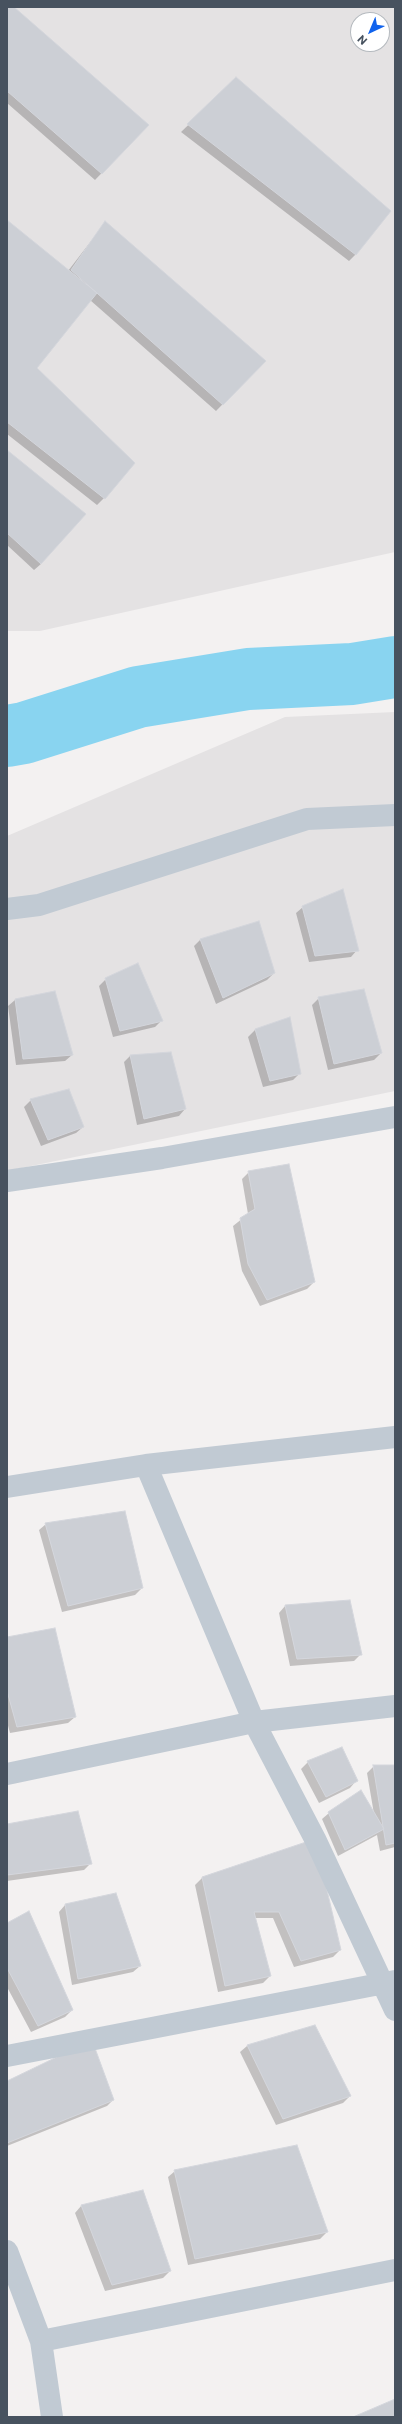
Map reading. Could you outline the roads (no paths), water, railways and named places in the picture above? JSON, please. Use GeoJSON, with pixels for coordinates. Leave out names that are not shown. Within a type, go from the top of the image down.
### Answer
{"type":"FeatureCollection","features":[{"type":"Feature","properties":{"kind":"street"},"geometry":{"type":"LineString","coordinates":[[7,909],[39,905],[307,819],[395,815]]}},
{"type":"Feature","properties":{"kind":"street"},"geometry":{"type":"LineString","coordinates":[[7,1181],[162,1158],[395,1117]]}},
{"type":"Feature","properties":{"kind":"street"},"geometry":{"type":"LineString","coordinates":[[7,1487],[146,1465],[395,1437]]}},
{"type":"Feature","properties":{"kind":"street"},"geometry":{"type":"LineString","coordinates":[[146,1465],[254,1722],[389,1982],[395,2010]]}},
{"type":"Feature","properties":{"kind":"street"},"geometry":{"type":"LineString","coordinates":[[7,1774],[254,1722],[395,1706]]}},
{"type":"Feature","properties":{"kind":"street"},"geometry":{"type":"LineString","coordinates":[[7,2056],[389,1982]]}},
{"type":"Feature","properties":{"kind":"street"},"geometry":{"type":"LineString","coordinates":[[7,2251],[41,2341],[52,2417]]}},
{"type":"Feature","properties":{"kind":"street"},"geometry":{"type":"LineString","coordinates":[[41,2341],[395,2270]]}},
{"type":"Feature","properties":{"kind":"waterway"},"geometry":{"type":"LineString","coordinates":[[7,736],[24,733],[138,697],[248,679],[352,674],[395,667]]}}]}
